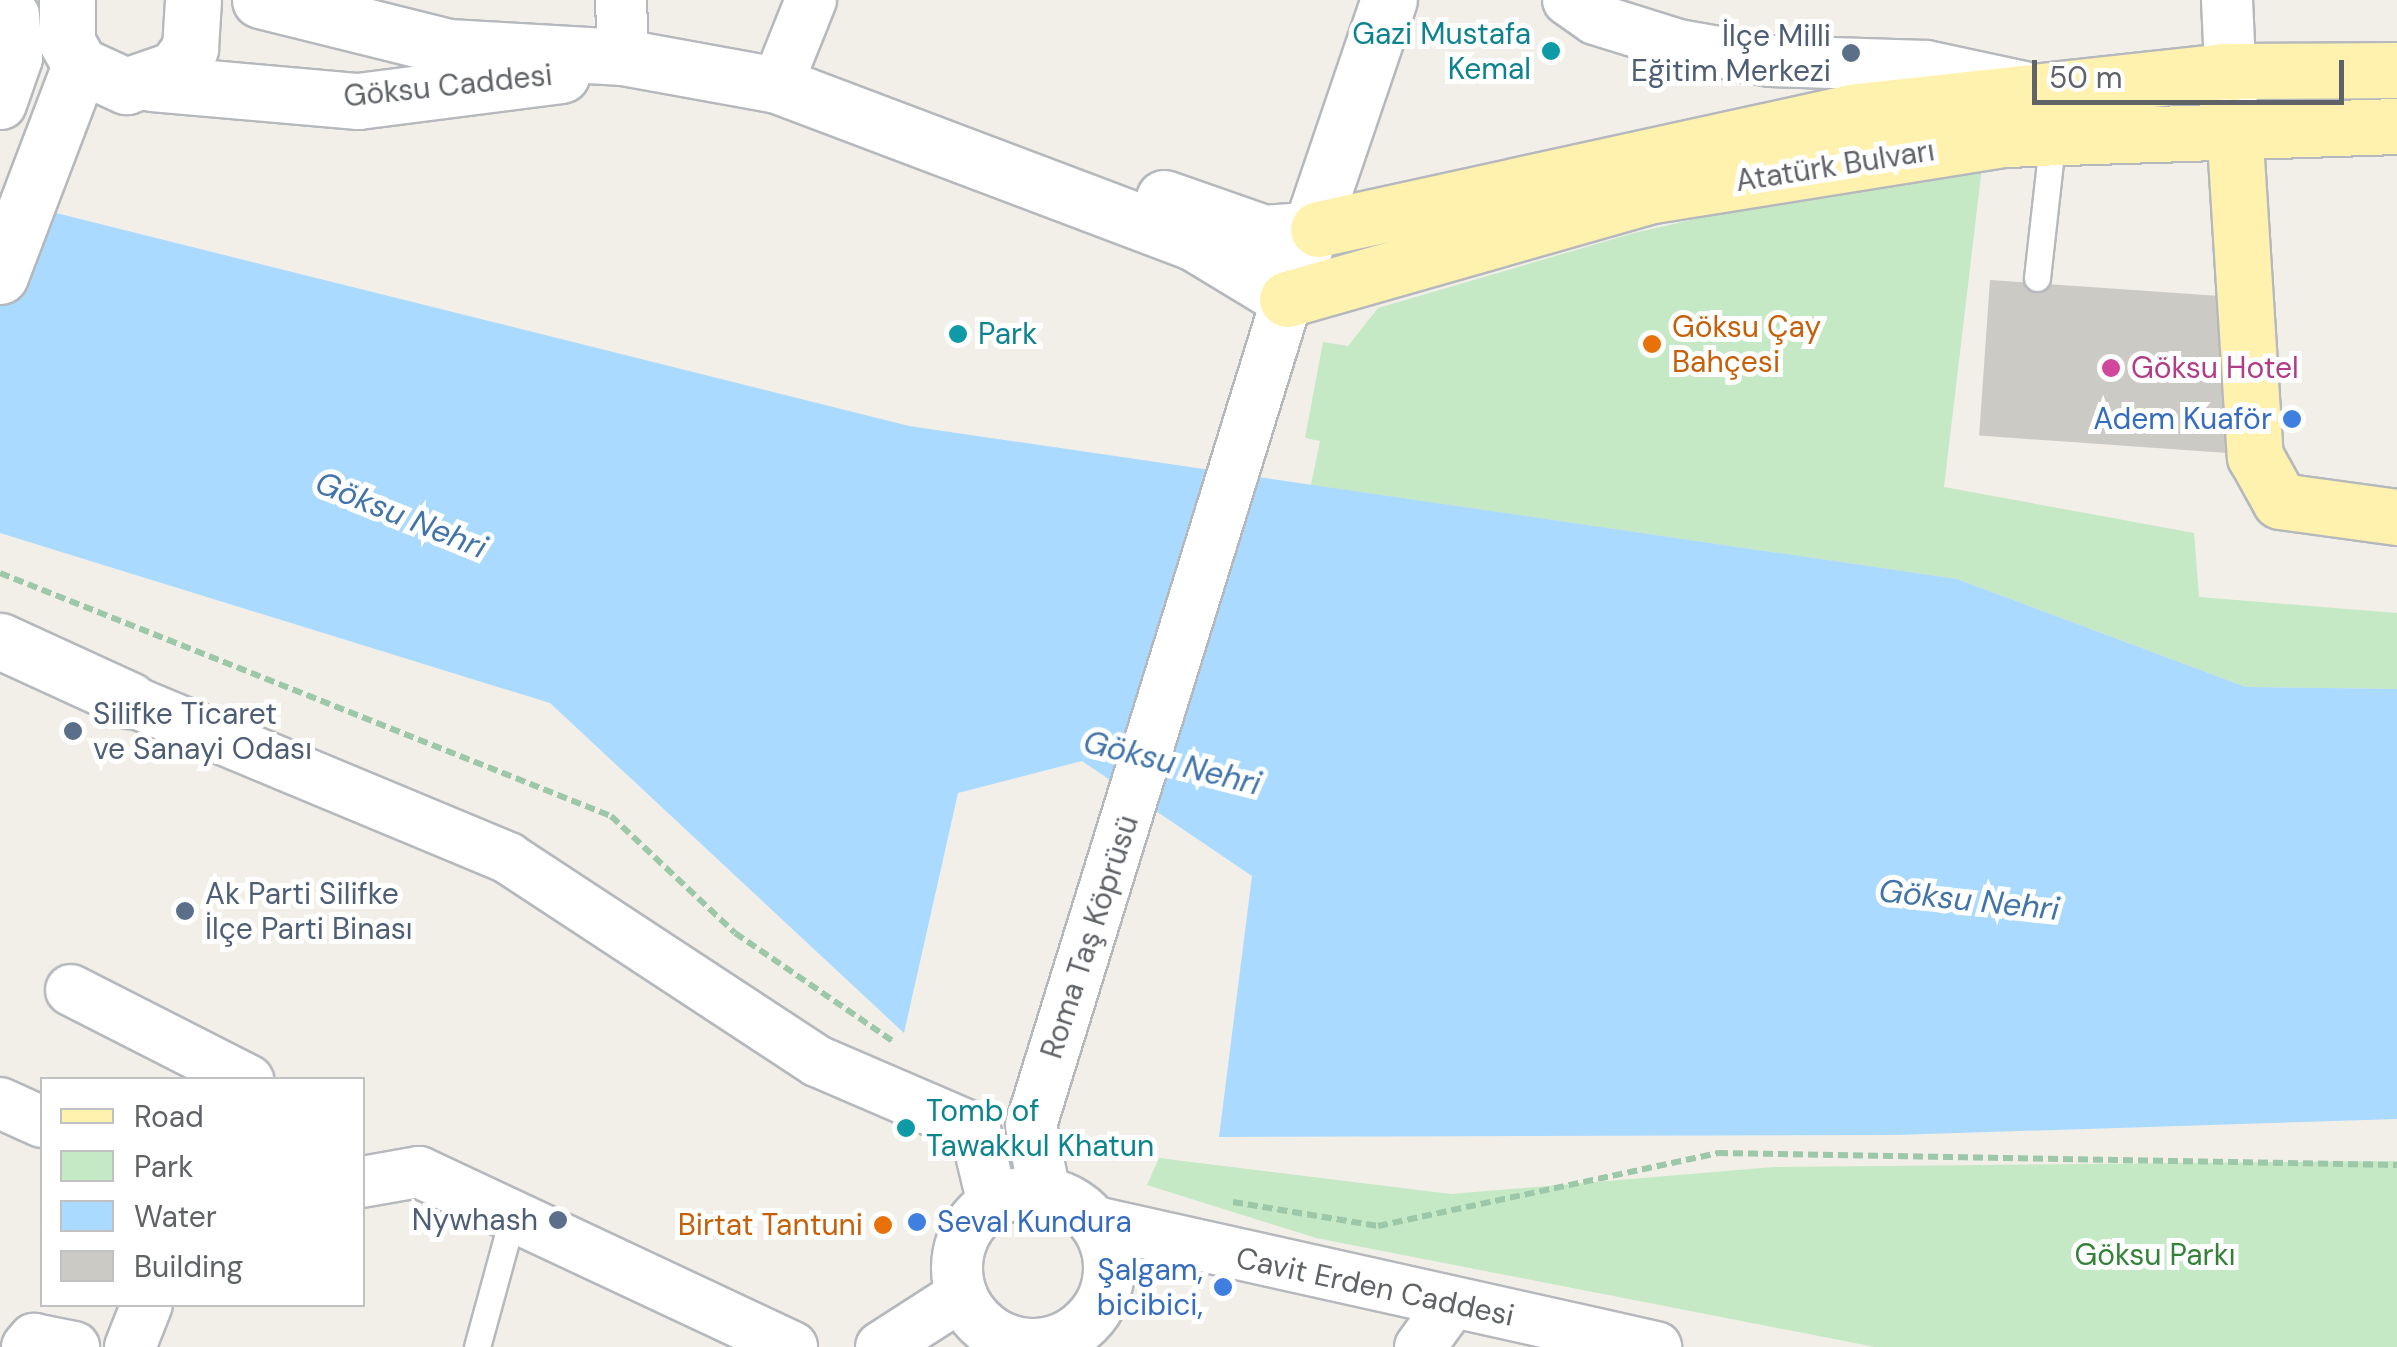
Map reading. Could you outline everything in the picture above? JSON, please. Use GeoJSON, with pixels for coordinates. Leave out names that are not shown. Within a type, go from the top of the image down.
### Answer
{"type":"FeatureCollection","features":[{"type":"Feature","properties":{"kind":"main road"},"geometry":{"type":"LineString","coordinates":[[152,83],[190,48],[193,0]]}},
{"type":"Feature","properties":{"kind":"main road","name":"Göksu Caddesi"},"geometry":{"type":"LineString","coordinates":[[260,0],[356,13],[448,47],[623,57],[777,86],[884,133],[1126,214],[1287,299]]}},
{"type":"Feature","properties":{"kind":"main road"},"geometry":{"type":"LineString","coordinates":[[1287,299],[1318,228],[1389,0]]}},
{"type":"Feature","properties":{"kind":"main road"},"geometry":{"type":"LineString","coordinates":[[0,276],[56,19]]}},
{"type":"Feature","properties":{"kind":"main road","name":"Göksu Caddesi"},"geometry":{"type":"LineString","coordinates":[[56,19],[101,80],[358,102],[535,83],[623,57]]}},
{"type":"Feature","properties":{"kind":"main road","name":"Atatürk Bulvarı"},"geometry":{"type":"LineString","coordinates":[[1287,299],[1653,195],[2047,103],[2227,71],[2397,70]]}},
{"type":"Feature","properties":{"kind":"main road","name":"Atatürk Bulvarı"},"geometry":{"type":"LineString","coordinates":[[1318,228],[1721,138],[2047,103],[2234,126],[2397,126]]}},
{"type":"Feature","properties":{"kind":"main road"},"geometry":{"type":"LineString","coordinates":[[2234,126],[2256,456],[2280,501],[2397,518]]}},
{"type":"Feature","properties":{"kind":"main road","name":"Göksu Caddesi"},"geometry":{"type":"LineString","coordinates":[[884,133],[1028,156],[1264,233],[1318,228]]}},
{"type":"Feature","properties":{"kind":"main road"},"geometry":{"type":"LineString","coordinates":[[0,641],[129,700]]}},
{"type":"Feature","properties":{"kind":"main road"},"geometry":{"type":"LineString","coordinates":[[0,679],[129,700]]}},
{"type":"Feature","properties":{"kind":"street"},"geometry":{"type":"LineString","coordinates":[[621,0],[623,57]]}},
{"type":"Feature","properties":{"kind":"street"},"geometry":{"type":"LineString","coordinates":[[777,86],[811,0]]}},
{"type":"Feature","properties":{"kind":"street"},"geometry":{"type":"LineString","coordinates":[[1568,0],[1595,20],[1679,45],[1770,61],[1926,66],[2047,103]]}},
{"type":"Feature","properties":{"kind":"street"},"geometry":{"type":"LineString","coordinates":[[2227,0],[2227,71],[2234,126]]}},
{"type":"Feature","properties":{"kind":"street"},"geometry":{"type":"LineString","coordinates":[[0,104],[17,58],[56,19]]}},
{"type":"Feature","properties":{"kind":"street","name":"Roma Taş Köprüsü"},"geometry":{"type":"LineString","coordinates":[[1044,1192],[1030,1125],[1258,405],[1287,299]]}},
{"type":"Feature","properties":{"kind":"street"},"geometry":{"type":"LineString","coordinates":[[129,700],[508,858],[816,1060],[975,1128],[993,1204]]}},
{"type":"Feature","properties":{"kind":"street"},"geometry":{"type":"LineString","coordinates":[[71,990],[242,1077]]}},
{"type":"Feature","properties":{"kind":"street"},"geometry":{"type":"LineString","coordinates":[[0,1103],[40,1121]]}},
{"type":"Feature","properties":{"kind":"street"},"geometry":{"type":"LineString","coordinates":[[365,1142],[419,1172],[792,1347]]}},
{"type":"Feature","properties":{"kind":"street"},"geometry":{"type":"LineString","coordinates":[[365,1181],[419,1172]]}},
{"type":"Feature","properties":{"kind":"street"},"geometry":{"type":"LineString","coordinates":[[1044,1192],[1094,1222],[1110,1270],[1099,1306],[1079,1340],[1024,1344],[1000,1337],[962,1294],[958,1254],[993,1204],[1044,1192]]}},
{"type":"Feature","properties":{"kind":"street","name":"Cavit Erden Caddesi"},"geometry":{"type":"LineString","coordinates":[[1094,1222],[1656,1347]]}},
{"type":"Feature","properties":{"kind":"street"},"geometry":{"type":"LineString","coordinates":[[881,1347],[962,1294]]}},
{"type":"Feature","properties":{"kind":"street"},"geometry":{"type":"LineString","coordinates":[[1420,1347],[1451,1304]]}},
{"type":"Feature","properties":{"kind":"street"},"geometry":{"type":"LineString","coordinates":[[130,1347],[145,1307]]}},
{"type":"Feature","properties":{"kind":"street"},"geometry":{"type":"LineString","coordinates":[[27,1347],[34,1339],[74,1347]]}},
{"type":"Feature","properties":{"kind":"lane"},"geometry":{"type":"LineString","coordinates":[[2037,278],[2047,103]]}},
{"type":"Feature","properties":{"kind":"lane"},"geometry":{"type":"LineString","coordinates":[[476,1347],[513,1216]]}},
{"type":"Feature","properties":{"kind":"path"},"geometry":{"type":"LineString","coordinates":[[1221,1200],[1378,1226],[1718,1153],[2397,1165]]}},
{"type":"Feature","properties":{"kind":"green space"},"geometry":{"type":"Polygon","coordinates":[[[1982,167],[1944,487],[2194,533],[2199,597],[2397,613],[2397,689],[2246,687],[1957,579],[1311,485],[1320,441],[1305,438],[1323,342],[1348,346],[1378,308],[1634,233],[1862,181],[1982,167]]]}},
{"type":"Feature","properties":{"kind":"green space","name":"Göksu Parkı"},"geometry":{"type":"Polygon","coordinates":[[[1159,1158],[1451,1194],[1774,1167],[2397,1161],[2397,1347],[1875,1347],[1316,1238],[1147,1185],[1159,1158]]]}},
{"type":"Feature","properties":{"kind":"water","name":"Göksu Nehri"},"geometry":{"type":"Polygon","coordinates":[[[0,199],[909,426],[1957,579],[2246,687],[2397,689],[2397,1119],[1895,1135],[1219,1137],[1252,876],[1082,761],[958,793],[904,1033],[550,703],[0,533],[0,199]]]}},
{"type":"Feature","properties":{"kind":"building","name":"Göksu Hotel"},"geometry":{"type":"Polygon","coordinates":[[[1990,280],[2245,298],[2234,453],[1979,436],[1990,280]]]}},
{"type":"Feature","properties":{"kind":"place","name":"Gazi Mustafa Kemal"},"geometry":{"type":"Point","coordinates":[1551,51]}},
{"type":"Feature","properties":{"kind":"place","name":"İlçe Milli Eğitim Merkezi"},"geometry":{"type":"Point","coordinates":[1851,53]}},
{"type":"Feature","properties":{"kind":"place","name":"Park"},"geometry":{"type":"Point","coordinates":[958,334]}},
{"type":"Feature","properties":{"kind":"place","name":"Göksu Çay Bahçesi"},"geometry":{"type":"Point","coordinates":[1652,344]}},
{"type":"Feature","properties":{"kind":"place","name":"Göksu Hotel"},"geometry":{"type":"Point","coordinates":[2111,368]}},
{"type":"Feature","properties":{"kind":"place","name":"Adem Kuaför"},"geometry":{"type":"Point","coordinates":[2292,419]}},
{"type":"Feature","properties":{"kind":"place","name":"Silifke Ticaret ve Sanayi Odası"},"geometry":{"type":"Point","coordinates":[73,731]}},
{"type":"Feature","properties":{"kind":"place","name":"Ak Parti Silifke İlçe Parti Binası"},"geometry":{"type":"Point","coordinates":[185,911]}},
{"type":"Feature","properties":{"kind":"place","name":"Tomb of Tawakkul Khatun"},"geometry":{"type":"Point","coordinates":[906,1128]}},
{"type":"Feature","properties":{"kind":"place","name":"Nywhash"},"geometry":{"type":"Point","coordinates":[558,1220]}},
{"type":"Feature","properties":{"kind":"place","name":"Seval Kundura"},"geometry":{"type":"Point","coordinates":[917,1222]}},
{"type":"Feature","properties":{"kind":"place","name":"Birtat Tantuni"},"geometry":{"type":"Point","coordinates":[883,1225]}},
{"type":"Feature","properties":{"kind":"place","name":"Şalgam, bicibici,"},"geometry":{"type":"Point","coordinates":[1223,1287]}}]}
